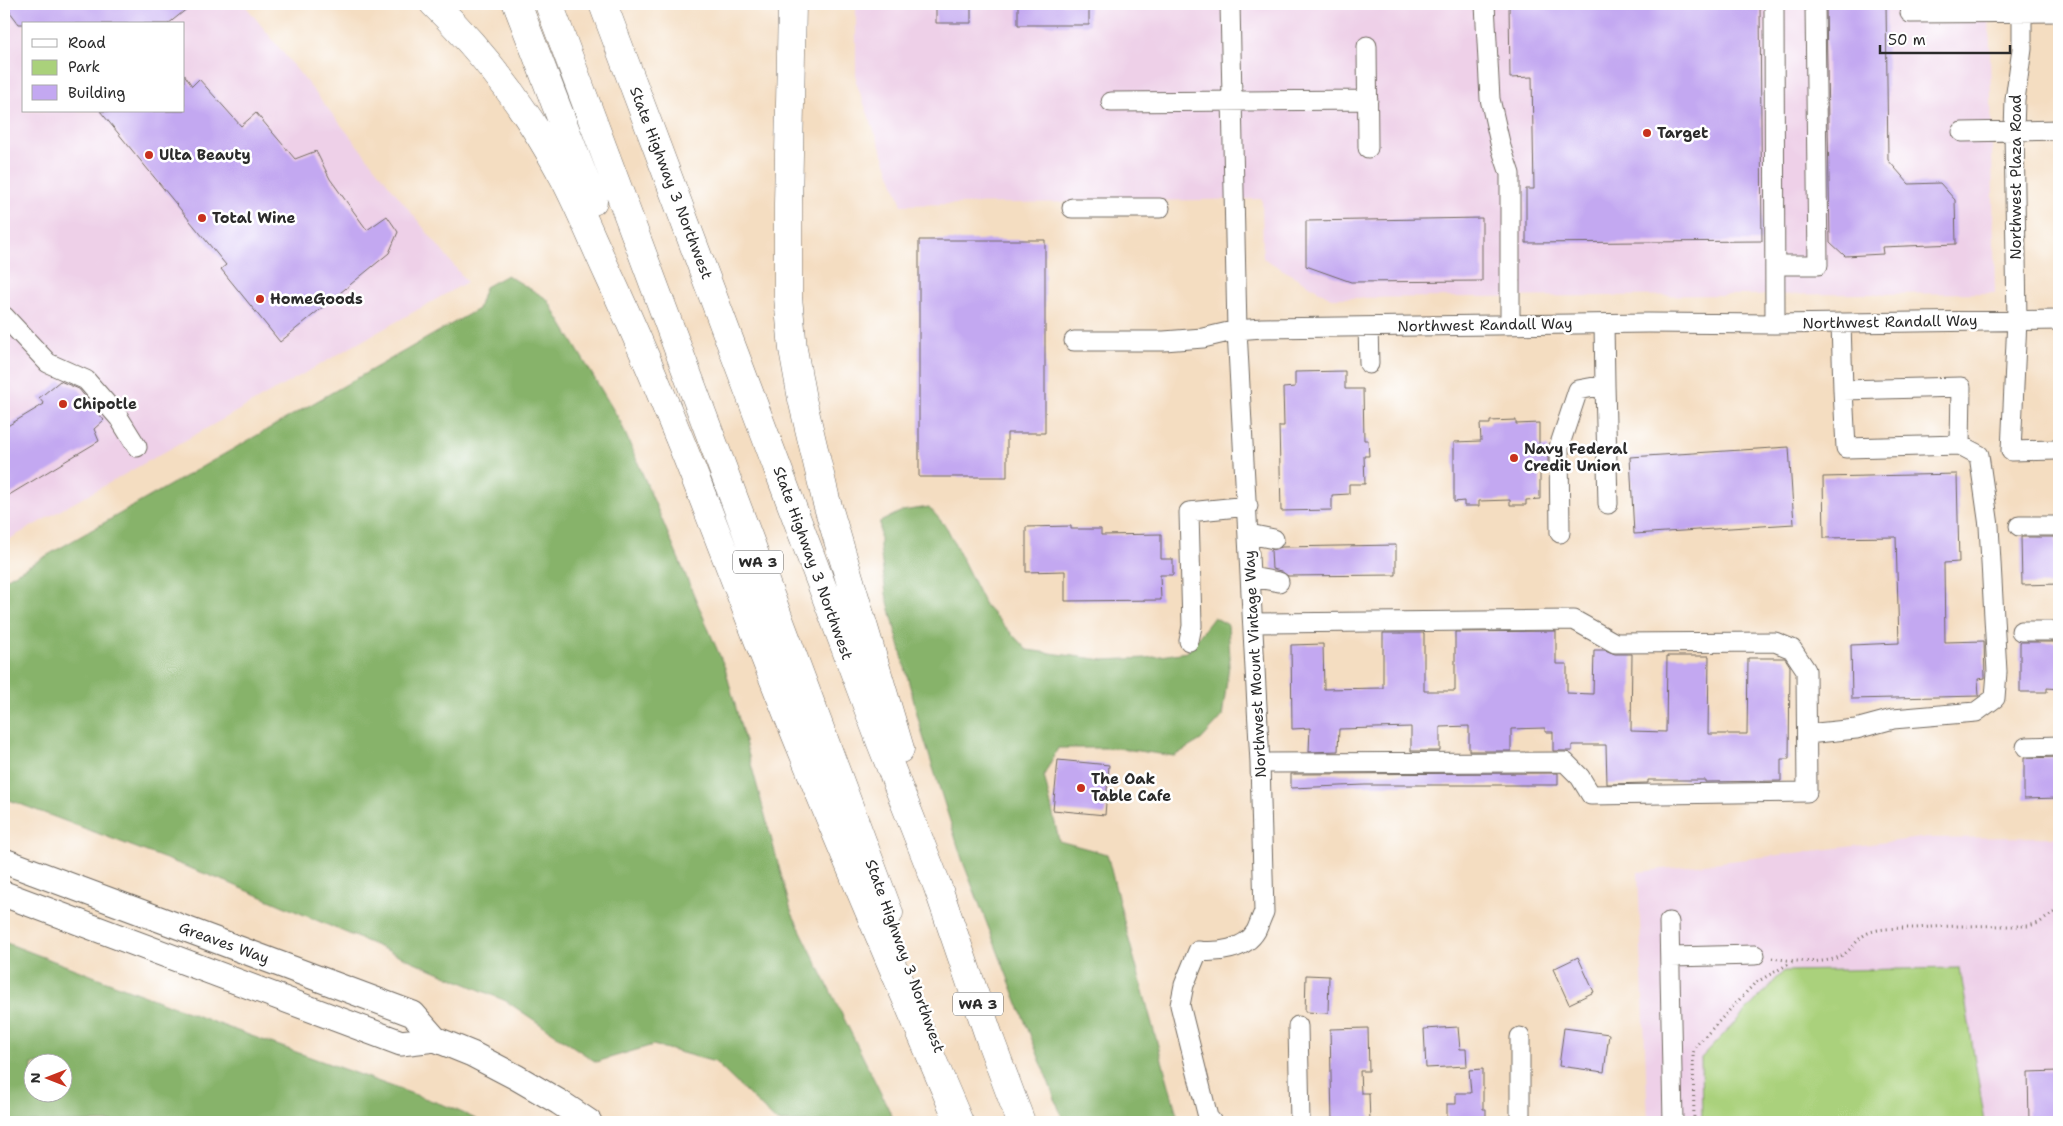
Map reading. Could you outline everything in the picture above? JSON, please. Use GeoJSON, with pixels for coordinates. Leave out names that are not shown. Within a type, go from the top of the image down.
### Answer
{"type":"FeatureCollection","features":[{"type":"Feature","properties":{"kind":"highway"},"geometry":{"type":"LineString","coordinates":[[434,4],[458,27],[532,122],[565,180],[644,351],[808,767],[959,1122]]}},
{"type":"Feature","properties":{"kind":"highway"},"geometry":{"type":"LineString","coordinates":[[517,4],[590,194],[631,308],[644,351]]}},
{"type":"Feature","properties":{"kind":"highway","name":"State Highway 3 Northwest"},"geometry":{"type":"LineString","coordinates":[[549,4],[822,731],[964,1122]]}},
{"type":"Feature","properties":{"kind":"highway","name":"State Highway 3 Northwest"},"geometry":{"type":"LineString","coordinates":[[603,4],[874,726],[937,885],[1020,1122]]}},
{"type":"Feature","properties":{"kind":"highway"},"geometry":{"type":"LineString","coordinates":[[792,4],[788,297],[793,348],[802,399],[826,500],[884,694],[937,885]]}},
{"type":"Feature","properties":{"kind":"main road","name":"Greaves Way"},"geometry":{"type":"LineString","coordinates":[[4,861],[413,1014],[434,1039],[472,1054],[516,1077],[589,1122]]}},
{"type":"Feature","properties":{"kind":"main road","name":"Greaves Way"},"geometry":{"type":"LineString","coordinates":[[4,894],[401,1043],[434,1039]]}},
{"type":"Feature","properties":{"kind":"street"},"geometry":{"type":"LineString","coordinates":[[1230,4],[1237,330]]}},
{"type":"Feature","properties":{"kind":"street"},"geometry":{"type":"LineString","coordinates":[[1485,4],[1490,99],[1510,174],[1510,324]]}},
{"type":"Feature","properties":{"kind":"street"},"geometry":{"type":"LineString","coordinates":[[1774,4],[1775,324]]}},
{"type":"Feature","properties":{"kind":"street"},"geometry":{"type":"LineString","coordinates":[[1776,266],[1818,265],[1815,4]]}},
{"type":"Feature","properties":{"kind":"street"},"geometry":{"type":"LineString","coordinates":[[1910,13],[2022,8],[2059,12]]}},
{"type":"Feature","properties":{"kind":"street","name":"Northwest Plaza Road"},"geometry":{"type":"LineString","coordinates":[[2022,8],[2022,49],[2015,100],[2014,130],[2017,320],[2011,451],[2056,450]]}},
{"type":"Feature","properties":{"kind":"street"},"geometry":{"type":"LineString","coordinates":[[1367,46],[1368,148]]}},
{"type":"Feature","properties":{"kind":"street"},"geometry":{"type":"LineString","coordinates":[[1111,102],[1368,100]]}},
{"type":"Feature","properties":{"kind":"street"},"geometry":{"type":"LineString","coordinates":[[1962,132],[2059,130]]}},
{"type":"Feature","properties":{"kind":"street"},"geometry":{"type":"LineString","coordinates":[[1072,208],[1160,208]]}},
{"type":"Feature","properties":{"kind":"street"},"geometry":{"type":"LineString","coordinates":[[4,316],[48,363],[86,380],[119,418],[137,447]]}},
{"type":"Feature","properties":{"kind":"street","name":"Northwest Randall Way"},"geometry":{"type":"LineString","coordinates":[[1074,342],[1164,341],[1203,338],[1237,330],[1262,328],[1510,324],[1775,324],[2059,320]]}},
{"type":"Feature","properties":{"kind":"street"},"geometry":{"type":"LineString","coordinates":[[1807,734],[1856,729],[1893,719],[1976,712],[1995,698],[1997,672],[1989,526],[1979,455],[1960,445],[1846,448],[1841,323]]}},
{"type":"Feature","properties":{"kind":"street"},"geometry":{"type":"LineString","coordinates":[[1604,324],[1608,504]]}},
{"type":"Feature","properties":{"kind":"street"},"geometry":{"type":"LineString","coordinates":[[1368,327],[1368,364]]}},
{"type":"Feature","properties":{"kind":"street","name":"Northwest Mount Vintage Way"},"geometry":{"type":"LineString","coordinates":[[1212,1122],[1208,1117],[1180,1005],[1184,985],[1198,951],[1211,952],[1238,947],[1255,933],[1264,912],[1260,763],[1248,506],[1237,330]]}},
{"type":"Feature","properties":{"kind":"street"},"geometry":{"type":"LineString","coordinates":[[1560,533],[1559,447],[1578,390],[1605,385]]}},
{"type":"Feature","properties":{"kind":"street"},"geometry":{"type":"LineString","coordinates":[[1843,390],[1961,387],[1960,445]]}},
{"type":"Feature","properties":{"kind":"street"},"geometry":{"type":"LineString","coordinates":[[1189,641],[1192,626],[1189,512],[1248,506]]}},
{"type":"Feature","properties":{"kind":"street"},"geometry":{"type":"LineString","coordinates":[[2019,526],[2059,526]]}},
{"type":"Feature","properties":{"kind":"street"},"geometry":{"type":"LineString","coordinates":[[1249,534],[1274,539]]}},
{"type":"Feature","properties":{"kind":"street"},"geometry":{"type":"LineString","coordinates":[[1251,577],[1280,582]]}},
{"type":"Feature","properties":{"kind":"street"},"geometry":{"type":"LineString","coordinates":[[1253,623],[1574,620],[1615,643],[1775,642],[1792,649],[1806,670],[1807,792],[1591,795],[1580,778],[1565,762],[1260,763]]}},
{"type":"Feature","properties":{"kind":"street"},"geometry":{"type":"LineString","coordinates":[[2020,631],[2059,631]]}},
{"type":"Feature","properties":{"kind":"street"},"geometry":{"type":"LineString","coordinates":[[2026,747],[2059,746]]}},
{"type":"Feature","properties":{"kind":"street"},"geometry":{"type":"LineString","coordinates":[[1669,922],[1673,1122]]}},
{"type":"Feature","properties":{"kind":"street"},"geometry":{"type":"LineString","coordinates":[[1671,957],[1760,956]]}},
{"type":"Feature","properties":{"kind":"street"},"geometry":{"type":"LineString","coordinates":[[1298,1026],[1300,1122]]}},
{"type":"Feature","properties":{"kind":"street"},"geometry":{"type":"LineString","coordinates":[[1520,1037],[1520,1122]]}},
{"type":"Feature","properties":{"kind":"path"},"geometry":{"type":"LineString","coordinates":[[1760,956],[1792,961],[1828,959],[1840,956],[1849,950],[1856,940],[1867,933],[1879,930],[1950,926],[2028,926],[2039,923],[2059,909]]}},
{"type":"Feature","properties":{"kind":"path"},"geometry":{"type":"LineString","coordinates":[[1694,1122],[1693,1052],[1695,1047],[1755,983],[1792,961]]}},
{"type":"Feature","properties":{"kind":"shaded area"},"geometry":{"type":"Polygon","coordinates":[[[4,4],[244,4],[467,282],[4,542],[4,4]]]}},
{"type":"Feature","properties":{"kind":"shaded area"},"geometry":{"type":"Polygon","coordinates":[[[856,4],[1989,4],[1995,293],[1331,298],[1263,258],[1262,199],[902,205],[856,82],[856,4]]]}},
{"type":"Feature","properties":{"kind":"shaded area"},"geometry":{"type":"Polygon","coordinates":[[[2059,837],[2059,1122],[1648,1122],[1638,872],[1921,838],[2059,837]]]}},
{"type":"Feature","properties":{"kind":"green space"},"geometry":{"type":"Polygon","coordinates":[[[507,275],[547,299],[620,421],[725,668],[791,911],[895,1122],[777,1122],[715,1062],[653,1045],[596,1062],[506,1001],[227,882],[4,798],[4,580],[478,309],[485,287],[507,275]]]}},
{"type":"Feature","properties":{"kind":"green space"},"geometry":{"type":"Polygon","coordinates":[[[929,507],[947,528],[985,605],[1027,650],[1104,660],[1147,658],[1187,652],[1214,617],[1228,625],[1230,658],[1222,717],[1201,740],[1174,756],[1117,748],[1058,748],[1044,775],[1059,841],[1107,854],[1179,1122],[1064,1122],[963,862],[922,733],[886,594],[880,548],[880,522],[902,511],[929,507]]]}},
{"type":"Feature","properties":{"kind":"green space"},"geometry":{"type":"Polygon","coordinates":[[[4,942],[232,1029],[452,1108],[482,1122],[4,1122],[4,942]]]}},
{"type":"Feature","properties":{"kind":"green space"},"geometry":{"type":"Polygon","coordinates":[[[1960,968],[1985,1122],[1702,1122],[1701,1058],[1784,971],[1960,968]]]}},
{"type":"Feature","properties":{"kind":"building"},"geometry":{"type":"Polygon","coordinates":[[[4,4],[193,4],[170,22],[22,22],[22,24],[19,24],[4,4]]]}},
{"type":"Feature","properties":{"kind":"building"},"geometry":{"type":"Polygon","coordinates":[[[936,4],[971,4],[971,23],[936,23],[936,4]]]}},
{"type":"Feature","properties":{"kind":"building"},"geometry":{"type":"Polygon","coordinates":[[[1018,4],[1089,4],[1089,25],[1018,25],[1018,4]]]}},
{"type":"Feature","properties":{"kind":"building","name":"Target"},"geometry":{"type":"Polygon","coordinates":[[[1509,4],[1760,4],[1762,241],[1526,243],[1526,189],[1534,189],[1532,77],[1510,78],[1509,4]]]}},
{"type":"Feature","properties":{"kind":"building"},"geometry":{"type":"Polygon","coordinates":[[[1826,4],[1886,4],[1888,160],[1909,184],[1940,183],[1955,200],[1956,244],[1882,247],[1883,254],[1845,256],[1830,242],[1826,4]]]}},
{"type":"Feature","properties":{"kind":"building"},"geometry":{"type":"Polygon","coordinates":[[[185,76],[192,86],[199,79],[241,126],[256,113],[295,159],[316,151],[330,179],[367,230],[387,216],[398,232],[389,253],[280,342],[221,269],[226,265],[101,112],[185,112],[185,76]]]}},
{"type":"Feature","properties":{"kind":"building"},"geometry":{"type":"Polygon","coordinates":[[[1482,218],[1482,281],[1351,282],[1306,266],[1306,221],[1482,218]]]}},
{"type":"Feature","properties":{"kind":"building"},"geometry":{"type":"Polygon","coordinates":[[[919,240],[1045,240],[1045,433],[1007,433],[1007,477],[919,477],[919,240]]]}},
{"type":"Feature","properties":{"kind":"building"},"geometry":{"type":"Polygon","coordinates":[[[1345,371],[1345,389],[1363,389],[1364,440],[1368,440],[1369,456],[1364,456],[1365,484],[1349,484],[1349,494],[1332,495],[1332,510],[1281,511],[1279,426],[1284,426],[1283,388],[1295,387],[1295,372],[1345,371]]]}},
{"type":"Feature","properties":{"kind":"building"},"geometry":{"type":"Polygon","coordinates":[[[60,381],[79,389],[104,420],[94,429],[99,441],[4,498],[4,428],[44,404],[39,398],[60,381]]]}},
{"type":"Feature","properties":{"kind":"building","name":"Navy Federal Credit Union"},"geometry":{"type":"Polygon","coordinates":[[[1516,420],[1516,424],[1539,423],[1539,447],[1548,447],[1548,470],[1540,470],[1540,499],[1526,500],[1526,505],[1510,505],[1510,500],[1479,501],[1479,506],[1464,506],[1464,501],[1454,502],[1454,442],[1481,441],[1480,424],[1490,424],[1490,421],[1516,420]]]}},
{"type":"Feature","properties":{"kind":"building"},"geometry":{"type":"Polygon","coordinates":[[[1789,447],[1794,524],[1634,534],[1630,457],[1789,447]]]}},
{"type":"Feature","properties":{"kind":"building"},"geometry":{"type":"Polygon","coordinates":[[[1957,474],[1959,562],[1944,563],[1945,642],[1984,641],[1985,678],[1978,679],[1979,696],[1852,699],[1851,645],[1899,643],[1896,537],[1824,538],[1823,477],[1957,474]]]}},
{"type":"Feature","properties":{"kind":"building"},"geometry":{"type":"Polygon","coordinates":[[[1071,526],[1071,529],[1101,529],[1101,535],[1161,534],[1161,559],[1173,559],[1173,575],[1160,575],[1161,600],[1065,601],[1065,571],[1026,572],[1026,527],[1071,526]]]}},
{"type":"Feature","properties":{"kind":"building"},"geometry":{"type":"Polygon","coordinates":[[[2021,537],[2056,537],[2057,550],[2059,550],[2059,584],[2022,585],[2021,537]]]}},
{"type":"Feature","properties":{"kind":"building"},"geometry":{"type":"Polygon","coordinates":[[[1396,545],[1396,575],[1288,576],[1281,571],[1272,569],[1271,550],[1282,547],[1396,545]]]}},
{"type":"Feature","properties":{"kind":"building"},"geometry":{"type":"Polygon","coordinates":[[[1556,631],[1556,664],[1567,664],[1567,693],[1593,694],[1594,650],[1605,650],[1615,654],[1632,654],[1631,731],[1666,732],[1667,656],[1709,656],[1708,734],[1747,734],[1748,658],[1785,658],[1790,666],[1789,759],[1781,759],[1781,781],[1705,782],[1705,780],[1648,780],[1648,783],[1607,784],[1606,745],[1572,745],[1572,751],[1553,751],[1553,732],[1545,732],[1545,728],[1511,729],[1511,751],[1469,751],[1469,726],[1440,727],[1440,751],[1411,751],[1411,727],[1339,729],[1338,751],[1309,752],[1310,728],[1292,729],[1291,645],[1323,644],[1324,689],[1383,688],[1383,633],[1424,633],[1424,691],[1455,691],[1455,632],[1556,631]]]}},
{"type":"Feature","properties":{"kind":"building"},"geometry":{"type":"Polygon","coordinates":[[[2020,642],[2059,642],[2059,689],[2047,688],[2047,692],[2020,692],[2020,642]]]}},
{"type":"Feature","properties":{"kind":"building"},"geometry":{"type":"Polygon","coordinates":[[[2059,757],[2059,798],[2024,799],[2024,758],[2059,757]]]}},
{"type":"Feature","properties":{"kind":"building","name":"The Oak Table Cafe"},"geometry":{"type":"Polygon","coordinates":[[[1058,760],[1109,765],[1105,815],[1053,810],[1058,760]]]}},
{"type":"Feature","properties":{"kind":"building"},"geometry":{"type":"Polygon","coordinates":[[[1558,773],[1558,785],[1365,785],[1291,788],[1291,774],[1558,773]]]}},
{"type":"Feature","properties":{"kind":"building"},"geometry":{"type":"Polygon","coordinates":[[[1578,957],[1594,992],[1569,1004],[1553,969],[1578,957]]]}},
{"type":"Feature","properties":{"kind":"building"},"geometry":{"type":"Polygon","coordinates":[[[1306,975],[1329,976],[1328,1013],[1305,1012],[1306,975]]]}},
{"type":"Feature","properties":{"kind":"building"},"geometry":{"type":"Polygon","coordinates":[[[1458,1027],[1460,1049],[1466,1049],[1467,1066],[1426,1068],[1424,1029],[1458,1027]]]}},
{"type":"Feature","properties":{"kind":"building"},"geometry":{"type":"Polygon","coordinates":[[[1368,1028],[1369,1071],[1360,1071],[1361,1093],[1369,1093],[1370,1122],[1332,1122],[1330,1029],[1368,1028]]]}},
{"type":"Feature","properties":{"kind":"building"},"geometry":{"type":"Polygon","coordinates":[[[1564,1028],[1609,1034],[1604,1072],[1559,1066],[1564,1028]]]}},
{"type":"Feature","properties":{"kind":"building"},"geometry":{"type":"Polygon","coordinates":[[[1483,1069],[1483,1109],[1486,1109],[1486,1122],[1447,1122],[1447,1104],[1456,1104],[1456,1093],[1471,1093],[1469,1070],[1483,1069]]]}},
{"type":"Feature","properties":{"kind":"building"},"geometry":{"type":"Polygon","coordinates":[[[2059,1071],[2059,1122],[2029,1122],[2028,1072],[2059,1071]]]}},
{"type":"Feature","properties":{"kind":"place","name":"Target"},"geometry":{"type":"Point","coordinates":[1647,133]}},
{"type":"Feature","properties":{"kind":"place","name":"Ulta Beauty"},"geometry":{"type":"Point","coordinates":[149,155]}},
{"type":"Feature","properties":{"kind":"place","name":"Total Wine"},"geometry":{"type":"Point","coordinates":[202,218]}},
{"type":"Feature","properties":{"kind":"place","name":"HomeGoods"},"geometry":{"type":"Point","coordinates":[260,299]}},
{"type":"Feature","properties":{"kind":"place","name":"Chipotle"},"geometry":{"type":"Point","coordinates":[63,404]}},
{"type":"Feature","properties":{"kind":"place","name":"Navy Federal Credit Union"},"geometry":{"type":"Point","coordinates":[1514,458]}},
{"type":"Feature","properties":{"kind":"place","name":"The Oak Table Cafe"},"geometry":{"type":"Point","coordinates":[1081,788]}}]}
